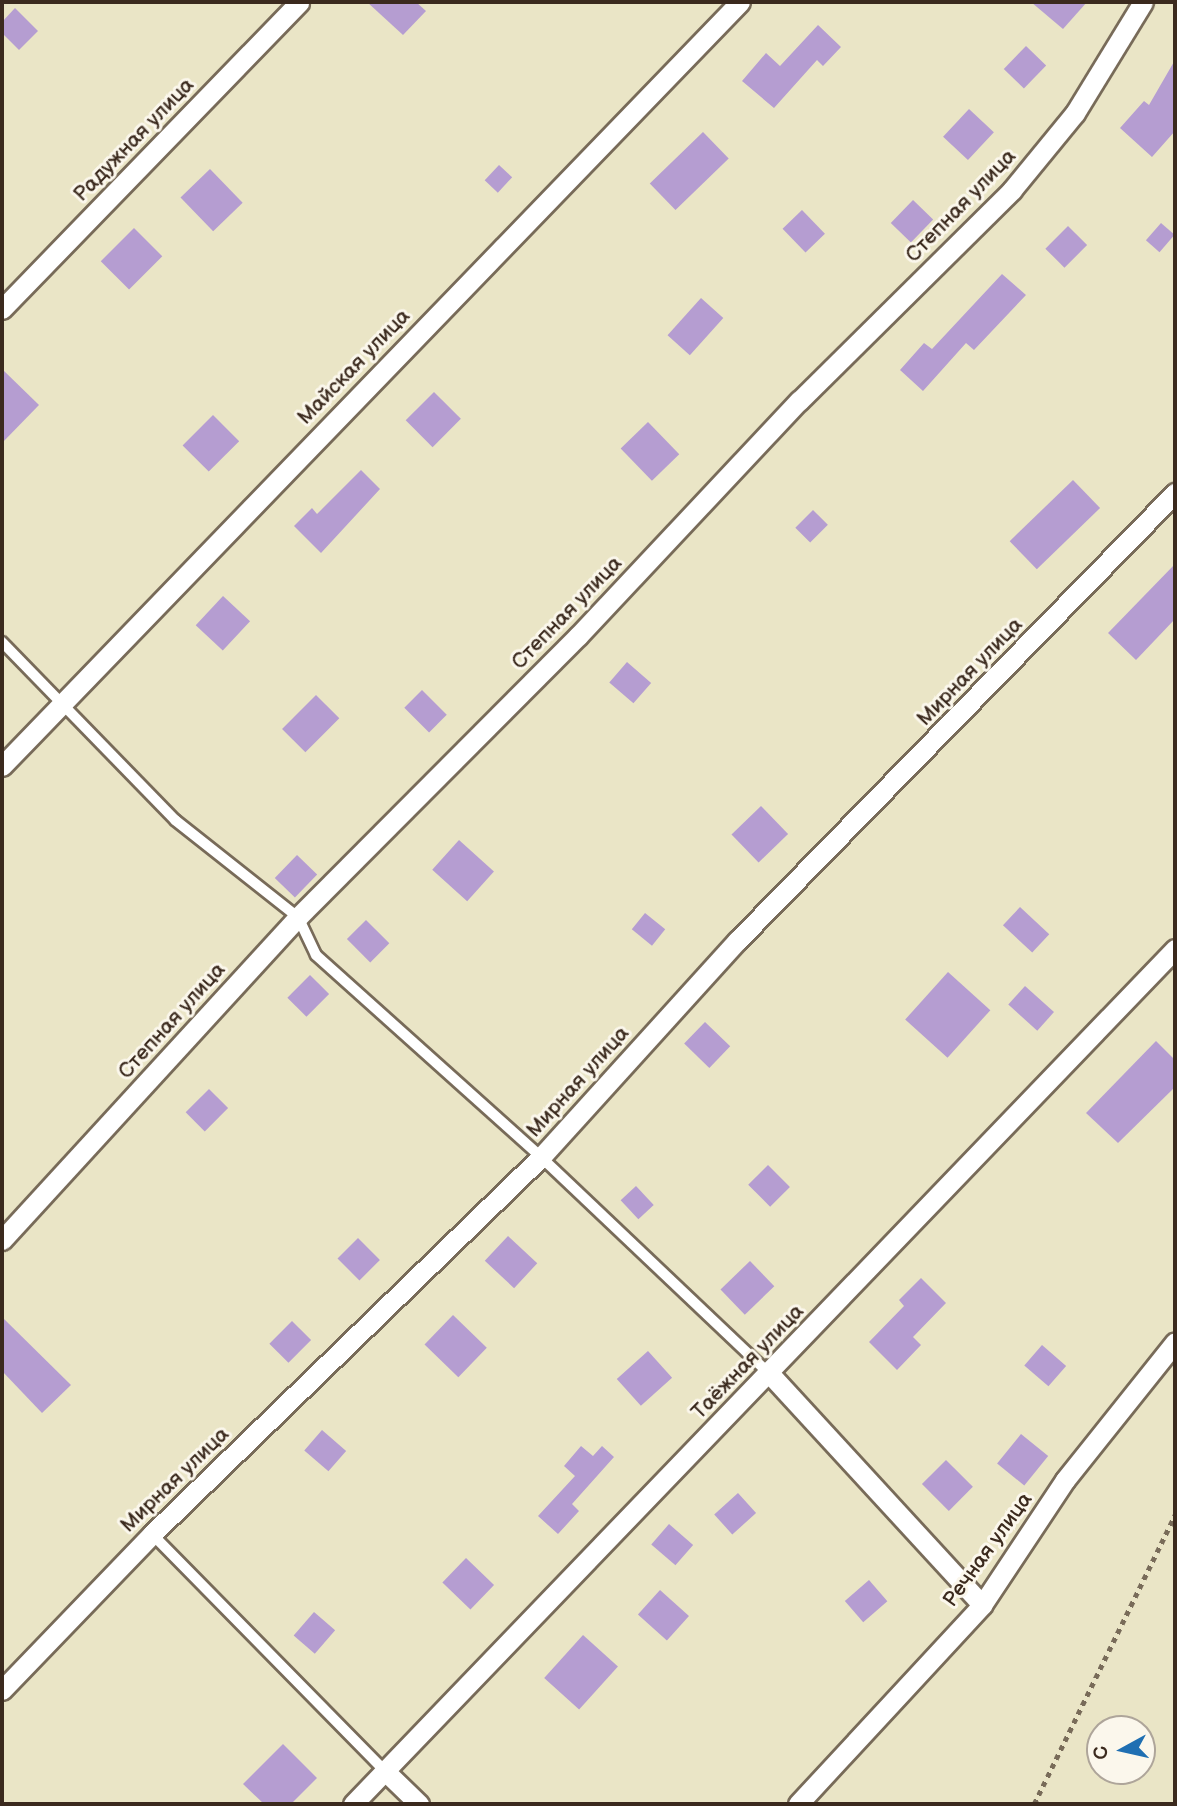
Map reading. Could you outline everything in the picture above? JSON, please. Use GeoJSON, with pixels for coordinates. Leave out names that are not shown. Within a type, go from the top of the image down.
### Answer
{"type":"FeatureCollection","features":[{"type":"Feature","properties":{"kind":"street","name":"Радужная улица"},"geometry":{"type":"LineString","coordinates":[[2,310],[299,2]]}},
{"type":"Feature","properties":{"kind":"street","name":"Майская улица"},"geometry":{"type":"LineString","coordinates":[[2,766],[63,706],[740,2]]}},
{"type":"Feature","properties":{"kind":"street","name":"Степная улица"},"geometry":{"type":"LineString","coordinates":[[2,1240],[299,917],[578,636],[799,401],[1012,190],[1075,113],[1143,2]]}},
{"type":"Feature","properties":{"kind":"street","name":"Мирная улица"},"geometry":{"type":"LineString","coordinates":[[2,1690],[152,1534],[541,1157],[737,941],[1175,493]]}},
{"type":"Feature","properties":{"kind":"street","name":"Таёжная улица"},"geometry":{"type":"LineString","coordinates":[[353,1804],[387,1772],[1175,949]]}},
{"type":"Feature","properties":{"kind":"street","name":"Речная улица"},"geometry":{"type":"LineString","coordinates":[[798,1804],[982,1605],[1065,1480],[1175,1342]]}},
{"type":"Feature","properties":{"kind":"street"},"geometry":{"type":"LineString","coordinates":[[769,1373],[982,1605]]}},
{"type":"Feature","properties":{"kind":"street"},"geometry":{"type":"LineString","coordinates":[[387,1772],[419,1804]]}},
{"type":"Feature","properties":{"kind":"lane"},"geometry":{"type":"LineString","coordinates":[[2,642],[175,820],[299,917],[316,955],[541,1157],[769,1373]]}},
{"type":"Feature","properties":{"kind":"lane"},"geometry":{"type":"LineString","coordinates":[[152,1534],[387,1772]]}},
{"type":"Feature","properties":{"kind":"path"},"geometry":{"type":"LineString","coordinates":[[1034,1804],[1175,1515]]}},
{"type":"Feature","properties":{"kind":"building"},"geometry":{"type":"Polygon","coordinates":[[[367,2],[416,2],[426,11],[403,35],[367,2]]]}},
{"type":"Feature","properties":{"kind":"building"},"geometry":{"type":"Polygon","coordinates":[[[1031,2],[1087,2],[1063,29],[1031,2]]]}},
{"type":"Feature","properties":{"kind":"building"},"geometry":{"type":"Polygon","coordinates":[[[15,8],[38,31],[19,50],[2,33],[2,22],[15,8]]]}},
{"type":"Feature","properties":{"kind":"building"},"geometry":{"type":"Polygon","coordinates":[[[818,25],[841,47],[823,66],[817,60],[774,108],[742,81],[766,53],[780,66],[818,25]]]}},
{"type":"Feature","properties":{"kind":"building"},"geometry":{"type":"Polygon","coordinates":[[[1026,46],[1046,65],[1024,88],[1004,69],[1026,46]]]}},
{"type":"Feature","properties":{"kind":"building"},"geometry":{"type":"Polygon","coordinates":[[[1175,60],[1175,131],[1152,157],[1120,128],[1144,101],[1149,105],[1175,60]]]}},
{"type":"Feature","properties":{"kind":"building"},"geometry":{"type":"Polygon","coordinates":[[[969,109],[994,132],[968,160],[943,137],[969,109]]]}},
{"type":"Feature","properties":{"kind":"building"},"geometry":{"type":"Polygon","coordinates":[[[703,132],[729,159],[675,210],[650,183],[703,132]]]}},
{"type":"Feature","properties":{"kind":"building"},"geometry":{"type":"Polygon","coordinates":[[[499,165],[512,177],[498,193],[485,180],[499,165]]]}},
{"type":"Feature","properties":{"kind":"building"},"geometry":{"type":"Polygon","coordinates":[[[210,169],[243,203],[213,231],[181,197],[210,169]]]}},
{"type":"Feature","properties":{"kind":"building"},"geometry":{"type":"Polygon","coordinates":[[[913,200],[933,219],[911,242],[891,223],[913,200]]]}},
{"type":"Feature","properties":{"kind":"building"},"geometry":{"type":"Polygon","coordinates":[[[802,210],[825,234],[806,252],[783,229],[802,210]]]}},
{"type":"Feature","properties":{"kind":"building"},"geometry":{"type":"Polygon","coordinates":[[[1161,223],[1175,235],[1159,252],[1146,240],[1161,223]]]}},
{"type":"Feature","properties":{"kind":"building"},"geometry":{"type":"Polygon","coordinates":[[[1068,226],[1087,245],[1064,268],[1045,249],[1068,226]]]}},
{"type":"Feature","properties":{"kind":"building"},"geometry":{"type":"Polygon","coordinates":[[[134,228],[162,256],[129,290],[101,261],[134,228]]]}},
{"type":"Feature","properties":{"kind":"building"},"geometry":{"type":"Polygon","coordinates":[[[1002,274],[1026,295],[974,350],[966,343],[923,391],[900,370],[924,343],[932,349],[1002,274]]]}},
{"type":"Feature","properties":{"kind":"building"},"geometry":{"type":"Polygon","coordinates":[[[701,298],[723,318],[690,355],[668,335],[701,298]]]}},
{"type":"Feature","properties":{"kind":"building"},"geometry":{"type":"Polygon","coordinates":[[[2,369],[39,405],[2,443],[2,369]]]}},
{"type":"Feature","properties":{"kind":"building"},"geometry":{"type":"Polygon","coordinates":[[[434,392],[461,419],[433,447],[406,420],[434,392]]]}},
{"type":"Feature","properties":{"kind":"building"},"geometry":{"type":"Polygon","coordinates":[[[213,415],[239,441],[209,472],[183,445],[213,415]]]}},
{"type":"Feature","properties":{"kind":"building"},"geometry":{"type":"Polygon","coordinates":[[[648,422],[679,454],[652,481],[621,448],[648,422]]]}},
{"type":"Feature","properties":{"kind":"building"},"geometry":{"type":"Polygon","coordinates":[[[361,470],[380,489],[321,553],[294,526],[312,508],[317,514],[361,470]]]}},
{"type":"Feature","properties":{"kind":"building"},"geometry":{"type":"Polygon","coordinates":[[[1073,480],[1100,508],[1037,569],[1010,541],[1073,480]]]}},
{"type":"Feature","properties":{"kind":"building"},"geometry":{"type":"Polygon","coordinates":[[[813,510],[828,525],[810,543],[795,528],[813,510]]]}},
{"type":"Feature","properties":{"kind":"building"},"geometry":{"type":"Polygon","coordinates":[[[1175,564],[1175,619],[1136,660],[1108,633],[1175,564]]]}},
{"type":"Feature","properties":{"kind":"building"},"geometry":{"type":"Polygon","coordinates":[[[223,596],[250,621],[223,650],[196,625],[223,596]]]}},
{"type":"Feature","properties":{"kind":"building"},"geometry":{"type":"Polygon","coordinates":[[[627,662],[651,683],[633,703],[609,682],[627,662]]]}},
{"type":"Feature","properties":{"kind":"building"},"geometry":{"type":"Polygon","coordinates":[[[422,690],[447,715],[429,732],[404,708],[422,690]]]}},
{"type":"Feature","properties":{"kind":"building"},"geometry":{"type":"Polygon","coordinates":[[[316,695],[339,718],[305,752],[282,729],[316,695]]]}},
{"type":"Feature","properties":{"kind":"building"},"geometry":{"type":"Polygon","coordinates":[[[761,806],[788,834],[759,863],[732,834],[761,806]]]}},
{"type":"Feature","properties":{"kind":"building"},"geometry":{"type":"Polygon","coordinates":[[[459,840],[494,871],[467,901],[432,870],[459,840]]]}},
{"type":"Feature","properties":{"kind":"building"},"geometry":{"type":"Polygon","coordinates":[[[297,855],[317,874],[295,897],[275,878],[297,855]]]}},
{"type":"Feature","properties":{"kind":"building"},"geometry":{"type":"Polygon","coordinates":[[[1020,907],[1049,934],[1032,953],[1003,925],[1020,907]]]}},
{"type":"Feature","properties":{"kind":"building"},"geometry":{"type":"Polygon","coordinates":[[[645,913],[665,929],[652,946],[632,929],[645,913]]]}},
{"type":"Feature","properties":{"kind":"building"},"geometry":{"type":"Polygon","coordinates":[[[366,920],[389,943],[370,962],[347,939],[366,920]]]}},
{"type":"Feature","properties":{"kind":"building"},"geometry":{"type":"Polygon","coordinates":[[[948,972],[990,1010],[948,1058],[905,1020],[948,972]]]}},
{"type":"Feature","properties":{"kind":"building"},"geometry":{"type":"Polygon","coordinates":[[[310,975],[329,994],[306,1017],[287,998],[310,975]]]}},
{"type":"Feature","properties":{"kind":"building"},"geometry":{"type":"Polygon","coordinates":[[[1025,986],[1054,1012],[1037,1031],[1008,1005],[1025,986]]]}},
{"type":"Feature","properties":{"kind":"building"},"geometry":{"type":"Polygon","coordinates":[[[705,1022],[730,1046],[709,1068],[684,1044],[705,1022]]]}},
{"type":"Feature","properties":{"kind":"building"},"geometry":{"type":"Polygon","coordinates":[[[1156,1041],[1175,1060],[1175,1087],[1118,1143],[1086,1113],[1156,1041]]]}},
{"type":"Feature","properties":{"kind":"building"},"geometry":{"type":"Polygon","coordinates":[[[209,1089],[228,1108],[205,1131],[186,1112],[209,1089]]]}},
{"type":"Feature","properties":{"kind":"building"},"geometry":{"type":"Polygon","coordinates":[[[768,1165],[790,1187],[770,1207],[748,1185],[768,1165]]]}},
{"type":"Feature","properties":{"kind":"building"},"geometry":{"type":"Polygon","coordinates":[[[636,1186],[654,1205],[638,1219],[621,1200],[636,1186]]]}},
{"type":"Feature","properties":{"kind":"building"},"geometry":{"type":"Polygon","coordinates":[[[508,1236],[537,1263],[514,1288],[485,1261],[508,1236]]]}},
{"type":"Feature","properties":{"kind":"building"},"geometry":{"type":"Polygon","coordinates":[[[358,1238],[380,1260],[359,1280],[337,1259],[358,1238]]]}},
{"type":"Feature","properties":{"kind":"building"},"geometry":{"type":"Polygon","coordinates":[[[750,1261],[774,1286],[745,1315],[721,1289],[750,1261]]]}},
{"type":"Feature","properties":{"kind":"building"},"geometry":{"type":"Polygon","coordinates":[[[921,1278],[946,1303],[913,1337],[921,1345],[897,1370],[869,1342],[904,1306],[899,1300],[921,1278]]]}},
{"type":"Feature","properties":{"kind":"building"},"geometry":{"type":"Polygon","coordinates":[[[453,1315],[487,1348],[458,1377],[425,1344],[453,1315]]]}},
{"type":"Feature","properties":{"kind":"building"},"geometry":{"type":"Polygon","coordinates":[[[2,1317],[71,1385],[42,1413],[2,1371],[2,1317]]]}},
{"type":"Feature","properties":{"kind":"building"},"geometry":{"type":"Polygon","coordinates":[[[292,1321],[311,1340],[288,1363],[269,1344],[292,1321]]]}},
{"type":"Feature","properties":{"kind":"building"},"geometry":{"type":"Polygon","coordinates":[[[1042,1345],[1066,1366],[1048,1386],[1024,1365],[1042,1345]]]}},
{"type":"Feature","properties":{"kind":"building"},"geometry":{"type":"Polygon","coordinates":[[[648,1351],[672,1378],[641,1406],[617,1379],[648,1351]]]}},
{"type":"Feature","properties":{"kind":"building"},"geometry":{"type":"Polygon","coordinates":[[[322,1430],[346,1451],[328,1471],[304,1450],[322,1430]]]}},
{"type":"Feature","properties":{"kind":"building"},"geometry":{"type":"Polygon","coordinates":[[[1021,1434],[1048,1456],[1024,1486],[997,1464],[1021,1434]]]}},
{"type":"Feature","properties":{"kind":"building"},"geometry":{"type":"Polygon","coordinates":[[[581,1446],[593,1456],[602,1446],[614,1457],[572,1504],[579,1511],[558,1534],[538,1516],[575,1476],[564,1466],[581,1446]]]}},
{"type":"Feature","properties":{"kind":"building"},"geometry":{"type":"Polygon","coordinates":[[[946,1460],[973,1487],[949,1511],[922,1484],[946,1460]]]}},
{"type":"Feature","properties":{"kind":"building"},"geometry":{"type":"Polygon","coordinates":[[[738,1493],[756,1513],[732,1534],[714,1514],[738,1493]]]}},
{"type":"Feature","properties":{"kind":"building"},"geometry":{"type":"Polygon","coordinates":[[[669,1524],[693,1545],[675,1565],[651,1544],[669,1524]]]}},
{"type":"Feature","properties":{"kind":"building"},"geometry":{"type":"Polygon","coordinates":[[[466,1558],[494,1585],[470,1610],[442,1582],[466,1558]]]}},
{"type":"Feature","properties":{"kind":"building"},"geometry":{"type":"Polygon","coordinates":[[[869,1580],[887,1601],[863,1622],[845,1601],[869,1580]]]}},
{"type":"Feature","properties":{"kind":"building"},"geometry":{"type":"Polygon","coordinates":[[[660,1590],[689,1616],[667,1641],[638,1615],[660,1590]]]}},
{"type":"Feature","properties":{"kind":"building"},"geometry":{"type":"Polygon","coordinates":[[[314,1612],[335,1630],[315,1654],[294,1635],[314,1612]]]}},
{"type":"Feature","properties":{"kind":"building"},"geometry":{"type":"Polygon","coordinates":[[[583,1635],[618,1666],[579,1710],[544,1678],[583,1635]]]}},
{"type":"Feature","properties":{"kind":"building"},"geometry":{"type":"Polygon","coordinates":[[[283,1744],[317,1778],[291,1804],[264,1804],[243,1784],[283,1744]]]}}]}
